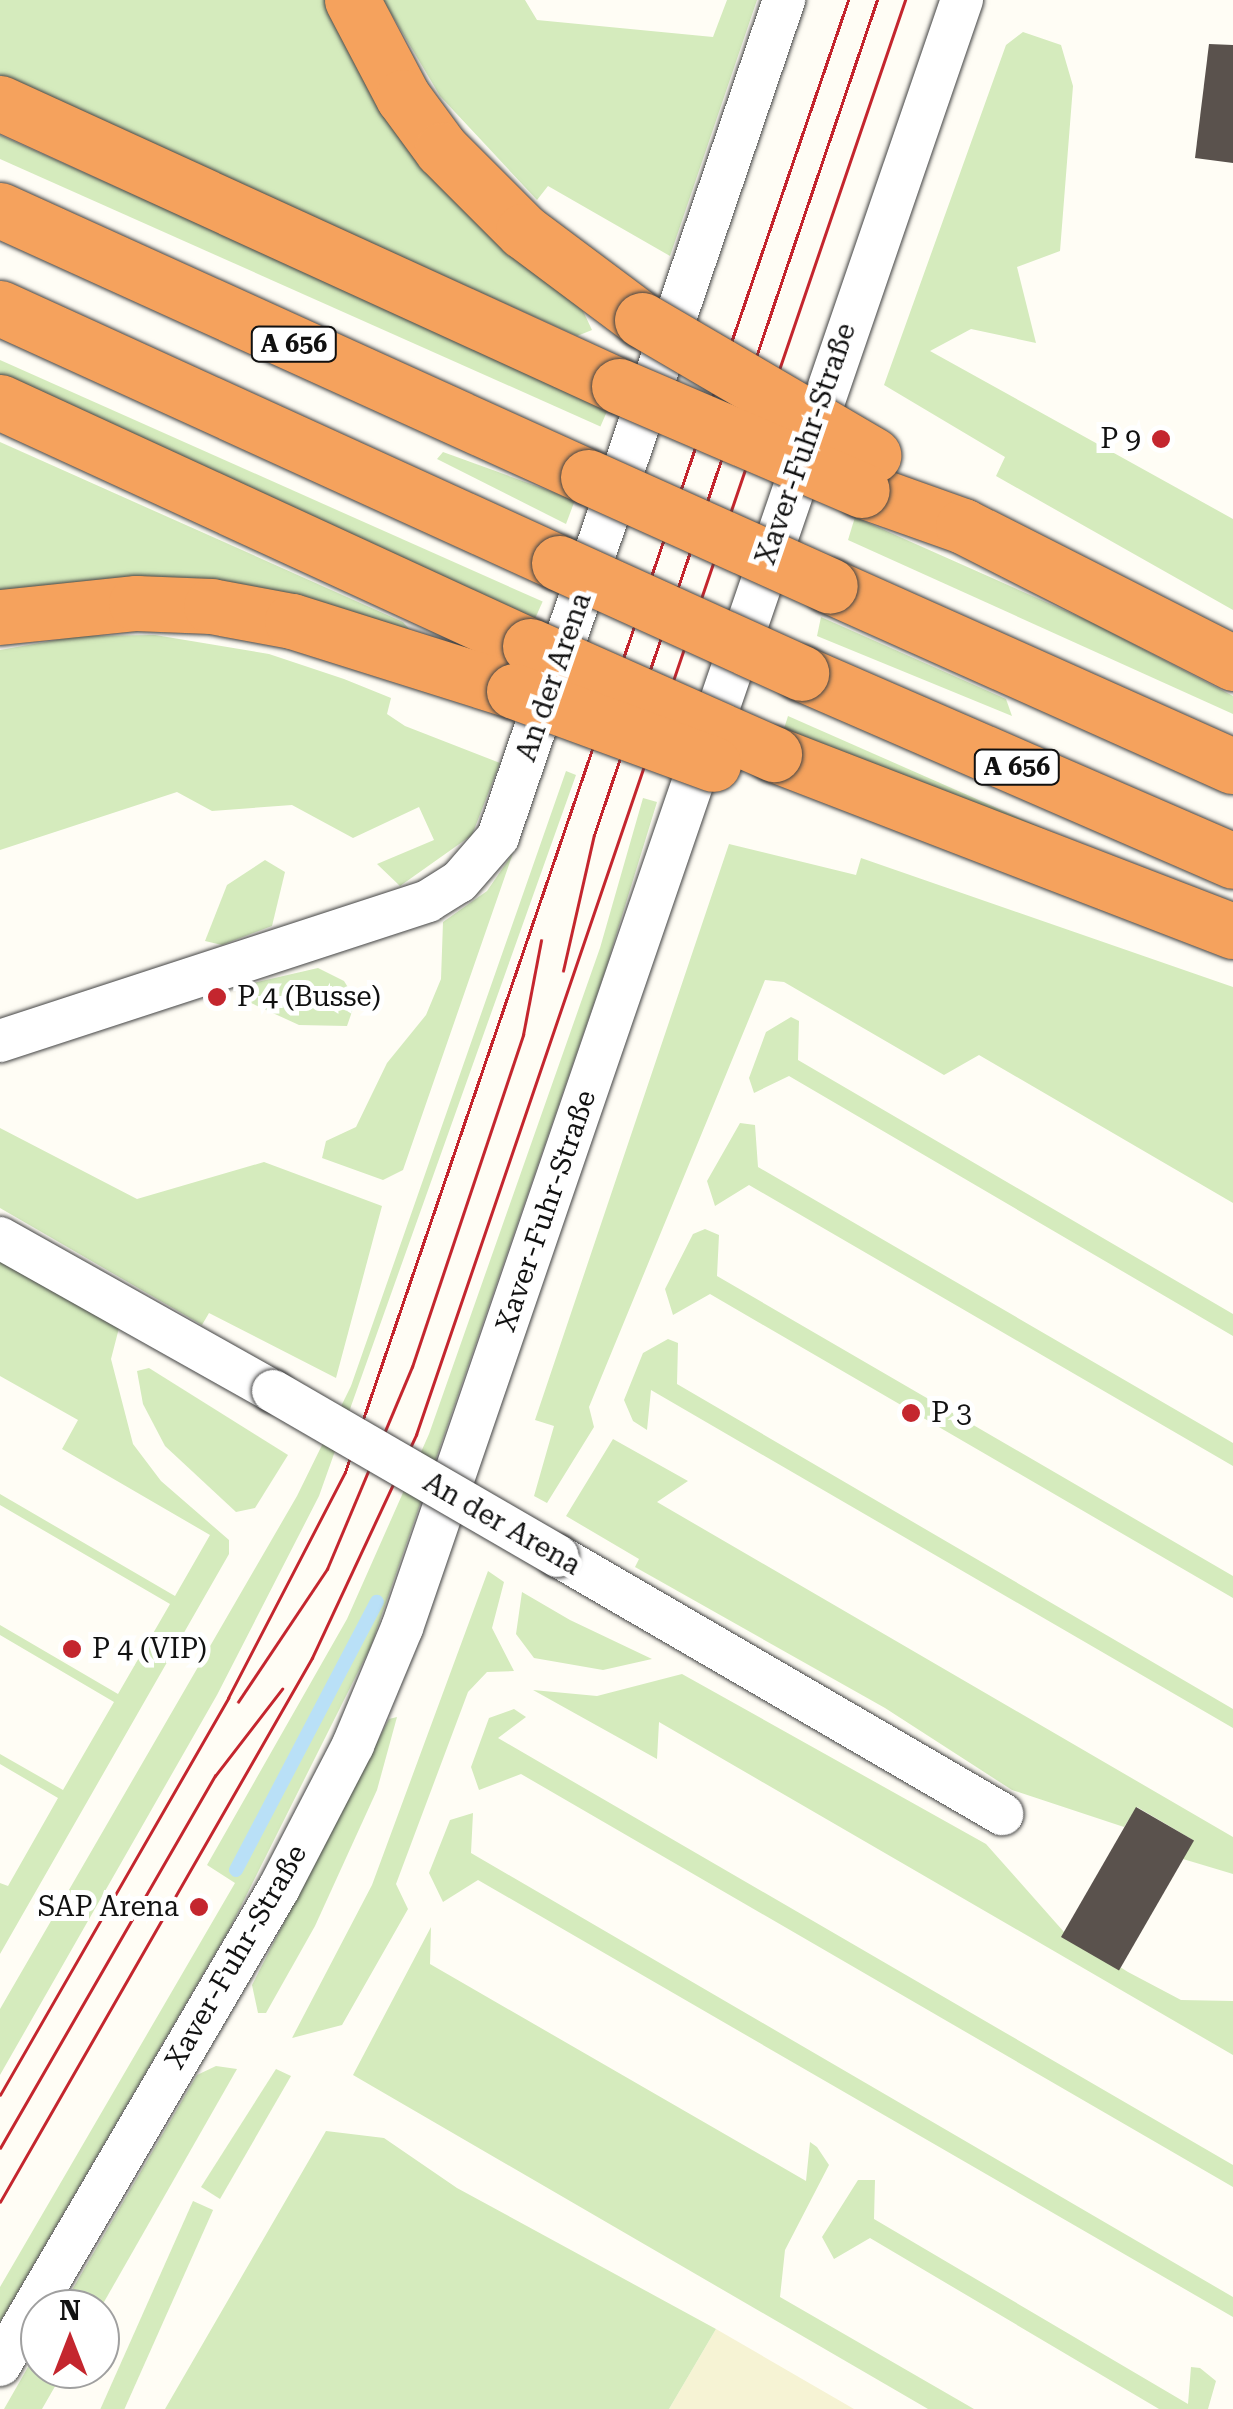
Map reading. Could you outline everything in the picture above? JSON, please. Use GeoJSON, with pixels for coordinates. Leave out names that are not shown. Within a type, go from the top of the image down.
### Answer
{"type":"FeatureCollection","features":[{"type":"Feature","properties":{"kind":"highway"},"geometry":{"type":"LineString","coordinates":[[352,0],[402,98],[442,150],[522,231],[642,320],[868,472],[963,526],[1233,663]]}},
{"type":"Feature","properties":{"kind":"highway"},"geometry":{"type":"LineString","coordinates":[[0,104],[619,386],[868,472]]}},
{"type":"Feature","properties":{"kind":"highway","name":"A 656"},"geometry":{"type":"LineString","coordinates":[[0,210],[1233,766]]}},
{"type":"Feature","properties":{"kind":"highway","name":"A 656"},"geometry":{"type":"LineString","coordinates":[[0,308],[801,674],[1233,861]]}},
{"type":"Feature","properties":{"kind":"highway"},"geometry":{"type":"LineString","coordinates":[[0,402],[522,669],[1049,889],[1154,901],[1233,931]]}},
{"type":"Feature","properties":{"kind":"highway"},"geometry":{"type":"LineString","coordinates":[[0,617],[116,604],[211,606],[522,669]]}},
{"type":"Feature","properties":{"kind":"street","name":"An der Arena"},"geometry":{"type":"LineString","coordinates":[[0,1041],[428,900],[459,882],[498,837],[784,0]]}},
{"type":"Feature","properties":{"kind":"street","name":"Xaver-Fuhr-Straße"},"geometry":{"type":"LineString","coordinates":[[0,2365],[279,1888],[395,1645],[962,0]]}},
{"type":"Feature","properties":{"kind":"street","name":"An der Arena"},"geometry":{"type":"LineString","coordinates":[[0,1238],[273,1391],[1002,1814]]}},
{"type":"Feature","properties":{"kind":"shaded area"},"geometry":{"type":"Polygon","coordinates":[[[716,2329],[854,2409],[669,2409],[716,2329]]]}},
{"type":"Feature","properties":{"kind":"green space"},"geometry":{"type":"Polygon","coordinates":[[[0,0],[327,0],[489,230],[583,311],[592,330],[577,336],[0,75],[0,0]]]}},
{"type":"Feature","properties":{"kind":"green space"},"geometry":{"type":"Polygon","coordinates":[[[383,0],[525,0],[537,20],[713,37],[727,0],[757,0],[670,256],[548,186],[537,200],[440,96],[383,0]]]}},
{"type":"Feature","properties":{"kind":"green space"},"geometry":{"type":"Polygon","coordinates":[[[1023,32],[1061,45],[1073,86],[1060,251],[1017,267],[1036,343],[971,329],[930,351],[1233,519],[1233,610],[996,476],[1005,457],[884,385],[1006,45],[1023,32]]]}},
{"type":"Feature","properties":{"kind":"green space"},"geometry":{"type":"Polygon","coordinates":[[[0,135],[609,406],[600,426],[0,159],[0,135]]]}},
{"type":"Feature","properties":{"kind":"green space"},"geometry":{"type":"Polygon","coordinates":[[[0,360],[543,602],[532,624],[0,387],[0,360]]]}},
{"type":"Feature","properties":{"kind":"green space"},"geometry":{"type":"Polygon","coordinates":[[[0,442],[403,622],[410,630],[0,598],[0,442]]]}},
{"type":"Feature","properties":{"kind":"green space"},"geometry":{"type":"Polygon","coordinates":[[[443,452],[575,500],[566,524],[437,459],[443,452]]]}},
{"type":"Feature","properties":{"kind":"green space"},"geometry":{"type":"Polygon","coordinates":[[[855,517],[1091,622],[1233,696],[1233,714],[848,540],[855,517]]]}},
{"type":"Feature","properties":{"kind":"green space"},"geometry":{"type":"Polygon","coordinates":[[[821,617],[1006,699],[1012,716],[817,636],[821,617]]]}},
{"type":"Feature","properties":{"kind":"green space"},"geometry":{"type":"Polygon","coordinates":[[[155,635],[269,654],[344,679],[391,698],[387,714],[405,726],[500,763],[472,835],[400,886],[377,864],[434,840],[419,807],[353,838],[292,805],[212,811],[177,792],[0,850],[0,650],[79,636],[155,635]]]}},
{"type":"Feature","properties":{"kind":"green space"},"geometry":{"type":"Polygon","coordinates":[[[788,716],[1142,872],[782,735],[788,716]]]}},
{"type":"Feature","properties":{"kind":"green space"},"geometry":{"type":"Polygon","coordinates":[[[566,771],[576,775],[319,1496],[217,1695],[0,2075],[0,2009],[297,1496],[351,1386],[566,771]]]}},
{"type":"Feature","properties":{"kind":"green space"},"geometry":{"type":"Polygon","coordinates":[[[643,798],[657,802],[606,968],[371,1646],[231,1926],[0,2322],[0,2287],[235,1883],[207,1865],[347,1619],[429,1434],[600,948],[643,798]]]}},
{"type":"Feature","properties":{"kind":"green space"},"geometry":{"type":"Polygon","coordinates":[[[729,844],[856,875],[861,858],[1233,987],[1233,1203],[979,1055],[944,1075],[784,982],[765,980],[589,1407],[594,1427],[547,1503],[534,1496],[554,1426],[535,1420],[729,844]]]}},
{"type":"Feature","properties":{"kind":"green space"},"geometry":{"type":"Polygon","coordinates":[[[513,853],[403,1170],[383,1180],[322,1158],[326,1141],[356,1127],[387,1063],[426,1015],[441,979],[443,922],[487,891],[513,853]]]}},
{"type":"Feature","properties":{"kind":"green space"},"geometry":{"type":"Polygon","coordinates":[[[265,860],[285,872],[272,926],[222,945],[205,941],[227,885],[265,860]]]}},
{"type":"Feature","properties":{"kind":"green space"},"geometry":{"type":"Polygon","coordinates":[[[318,968],[344,981],[356,1000],[347,1026],[299,1025],[251,1003],[253,983],[318,968]]]}},
{"type":"Feature","properties":{"kind":"green space"},"geometry":{"type":"Polygon","coordinates":[[[791,1017],[799,1021],[798,1060],[1233,1314],[1233,1336],[789,1076],[754,1093],[749,1078],[766,1032],[791,1017]]]}},
{"type":"Feature","properties":{"kind":"green space"},"geometry":{"type":"Polygon","coordinates":[[[740,1123],[755,1125],[758,1167],[1233,1443],[1233,1466],[749,1185],[715,1206],[707,1181],[740,1123]]]}},
{"type":"Feature","properties":{"kind":"green space"},"geometry":{"type":"Polygon","coordinates":[[[0,1128],[137,1199],[264,1162],[382,1206],[336,1378],[209,1313],[202,1325],[0,1208],[0,1128]]]}},
{"type":"Feature","properties":{"kind":"green space"},"geometry":{"type":"Polygon","coordinates":[[[705,1229],[719,1235],[717,1276],[1233,1576],[1233,1598],[710,1294],[673,1315],[665,1289],[693,1234],[705,1229]]]}},
{"type":"Feature","properties":{"kind":"green space"},"geometry":{"type":"Polygon","coordinates":[[[0,1259],[119,1328],[111,1359],[133,1444],[161,1481],[229,1540],[229,1554],[0,1954],[0,1883],[8,1886],[58,1798],[0,1764],[0,1754],[63,1790],[114,1702],[0,1635],[0,1625],[118,1694],[170,1604],[0,1505],[0,1494],[175,1596],[210,1535],[62,1449],[78,1420],[0,1376],[0,1259]]]}},
{"type":"Feature","properties":{"kind":"green space"},"geometry":{"type":"Polygon","coordinates":[[[668,1339],[678,1343],[677,1384],[1233,1709],[1233,1728],[651,1390],[647,1430],[633,1421],[624,1400],[643,1353],[668,1339]]]}},
{"type":"Feature","properties":{"kind":"green space"},"geometry":{"type":"Polygon","coordinates":[[[149,1368],[288,1455],[255,1508],[236,1512],[165,1446],[143,1404],[137,1371],[149,1368]]]}},
{"type":"Feature","properties":{"kind":"green space"},"geometry":{"type":"Polygon","coordinates":[[[613,1439],[688,1481],[657,1502],[1233,1837],[1233,1874],[1183,1859],[1193,1840],[1137,1807],[1124,1827],[1012,1790],[885,1708],[635,1567],[639,1559],[566,1516],[613,1439]]]}},
{"type":"Feature","properties":{"kind":"green space"},"geometry":{"type":"Polygon","coordinates":[[[488,1571],[504,1582],[492,1628],[514,1671],[487,1672],[468,1692],[396,1884],[408,1909],[342,2025],[292,2038],[372,1885],[488,1571]]]}},
{"type":"Feature","properties":{"kind":"green space"},"geometry":{"type":"Polygon","coordinates":[[[522,1592],[652,1659],[603,1670],[534,1658],[516,1634],[522,1592]]]}},
{"type":"Feature","properties":{"kind":"green space"},"geometry":{"type":"Polygon","coordinates":[[[682,1674],[986,1844],[1064,1932],[1128,1972],[1181,2000],[1233,2001],[1233,2055],[659,1722],[657,1759],[533,1690],[597,1696],[682,1674]]]}},
{"type":"Feature","properties":{"kind":"green space"},"geometry":{"type":"Polygon","coordinates":[[[514,1709],[526,1717],[498,1738],[1233,2165],[1233,2187],[521,1774],[479,1790],[471,1767],[489,1718],[514,1709]]]}},
{"type":"Feature","properties":{"kind":"green space"},"geometry":{"type":"Polygon","coordinates":[[[397,1717],[377,1790],[315,1926],[266,2013],[258,2013],[252,1985],[389,1719],[397,1717]]]}},
{"type":"Feature","properties":{"kind":"green space"},"geometry":{"type":"Polygon","coordinates":[[[473,1813],[471,1853],[1233,2297],[1233,2317],[478,1880],[443,1902],[429,1873],[450,1820],[473,1813]]]}},
{"type":"Feature","properties":{"kind":"green space"},"geometry":{"type":"Polygon","coordinates":[[[431,1927],[430,1964],[806,2181],[810,2142],[817,2147],[829,2165],[785,2250],[780,2297],[974,2409],[928,2409],[353,2075],[431,1927]]]}},
{"type":"Feature","properties":{"kind":"green space"},"geometry":{"type":"Polygon","coordinates":[[[216,2066],[237,2069],[111,2289],[73,2289],[197,2075],[216,2066]]]}},
{"type":"Feature","properties":{"kind":"green space"},"geometry":{"type":"Polygon","coordinates":[[[276,2069],[291,2076],[220,2199],[201,2187],[276,2069]]]}},
{"type":"Feature","properties":{"kind":"green space"},"geometry":{"type":"Polygon","coordinates":[[[326,2131],[384,2138],[457,2188],[716,2329],[669,2409],[165,2409],[326,2131]]]}},
{"type":"Feature","properties":{"kind":"green space"},"geometry":{"type":"Polygon","coordinates":[[[858,2180],[875,2180],[874,2219],[1188,2404],[1191,2367],[1200,2368],[1216,2381],[1208,2409],[1159,2409],[870,2238],[834,2259],[822,2237],[858,2180]]]}},
{"type":"Feature","properties":{"kind":"green space"},"geometry":{"type":"Polygon","coordinates":[[[193,2201],[213,2210],[124,2409],[100,2409],[109,2389],[120,2389],[120,2365],[193,2201]]]}},
{"type":"Feature","properties":{"kind":"green space"},"geometry":{"type":"Polygon","coordinates":[[[20,2381],[20,2389],[54,2389],[42,2409],[4,2409],[20,2381]]]}},
{"type":"Feature","properties":{"kind":"building"},"geometry":{"type":"Polygon","coordinates":[[[1209,44],[1233,45],[1233,163],[1195,158],[1209,44]]]}},
{"type":"Feature","properties":{"kind":"building"},"geometry":{"type":"Polygon","coordinates":[[[1136,1807],[1194,1840],[1119,1970],[1061,1937],[1136,1807]]]}},
{"type":"Feature","properties":{"kind":"waterway"},"geometry":{"type":"LineString","coordinates":[[236,1870],[377,1602]]}},
{"type":"Feature","properties":{"kind":"tram line"},"geometry":{"type":"LineString","coordinates":[[0,2095],[228,1698],[345,1472],[848,0]]}},
{"type":"Feature","properties":{"kind":"tram line"},"geometry":{"type":"LineString","coordinates":[[563,971],[594,835],[877,0]]}},
{"type":"Feature","properties":{"kind":"tram line"},"geometry":{"type":"LineString","coordinates":[[0,2202],[312,1658],[416,1435],[905,0]]}},
{"type":"Feature","properties":{"kind":"tram line"},"geometry":{"type":"LineString","coordinates":[[238,1702],[327,1569],[412,1367],[523,1035],[541,941]]}},
{"type":"Feature","properties":{"kind":"tram line"},"geometry":{"type":"LineString","coordinates":[[0,2148],[215,1776],[282,1689]]}},
{"type":"Feature","properties":{"kind":"place","name":"P 9"},"geometry":{"type":"Point","coordinates":[1161,439]}},
{"type":"Feature","properties":{"kind":"place","name":"P 4 (Busse)"},"geometry":{"type":"Point","coordinates":[217,997]}},
{"type":"Feature","properties":{"kind":"place","name":"P 3"},"geometry":{"type":"Point","coordinates":[911,1413]}},
{"type":"Feature","properties":{"kind":"place","name":"P 4 (VIP)"},"geometry":{"type":"Point","coordinates":[72,1649]}},
{"type":"Feature","properties":{"kind":"place","name":"SAP Arena"},"geometry":{"type":"Point","coordinates":[199,1907]}}]}
